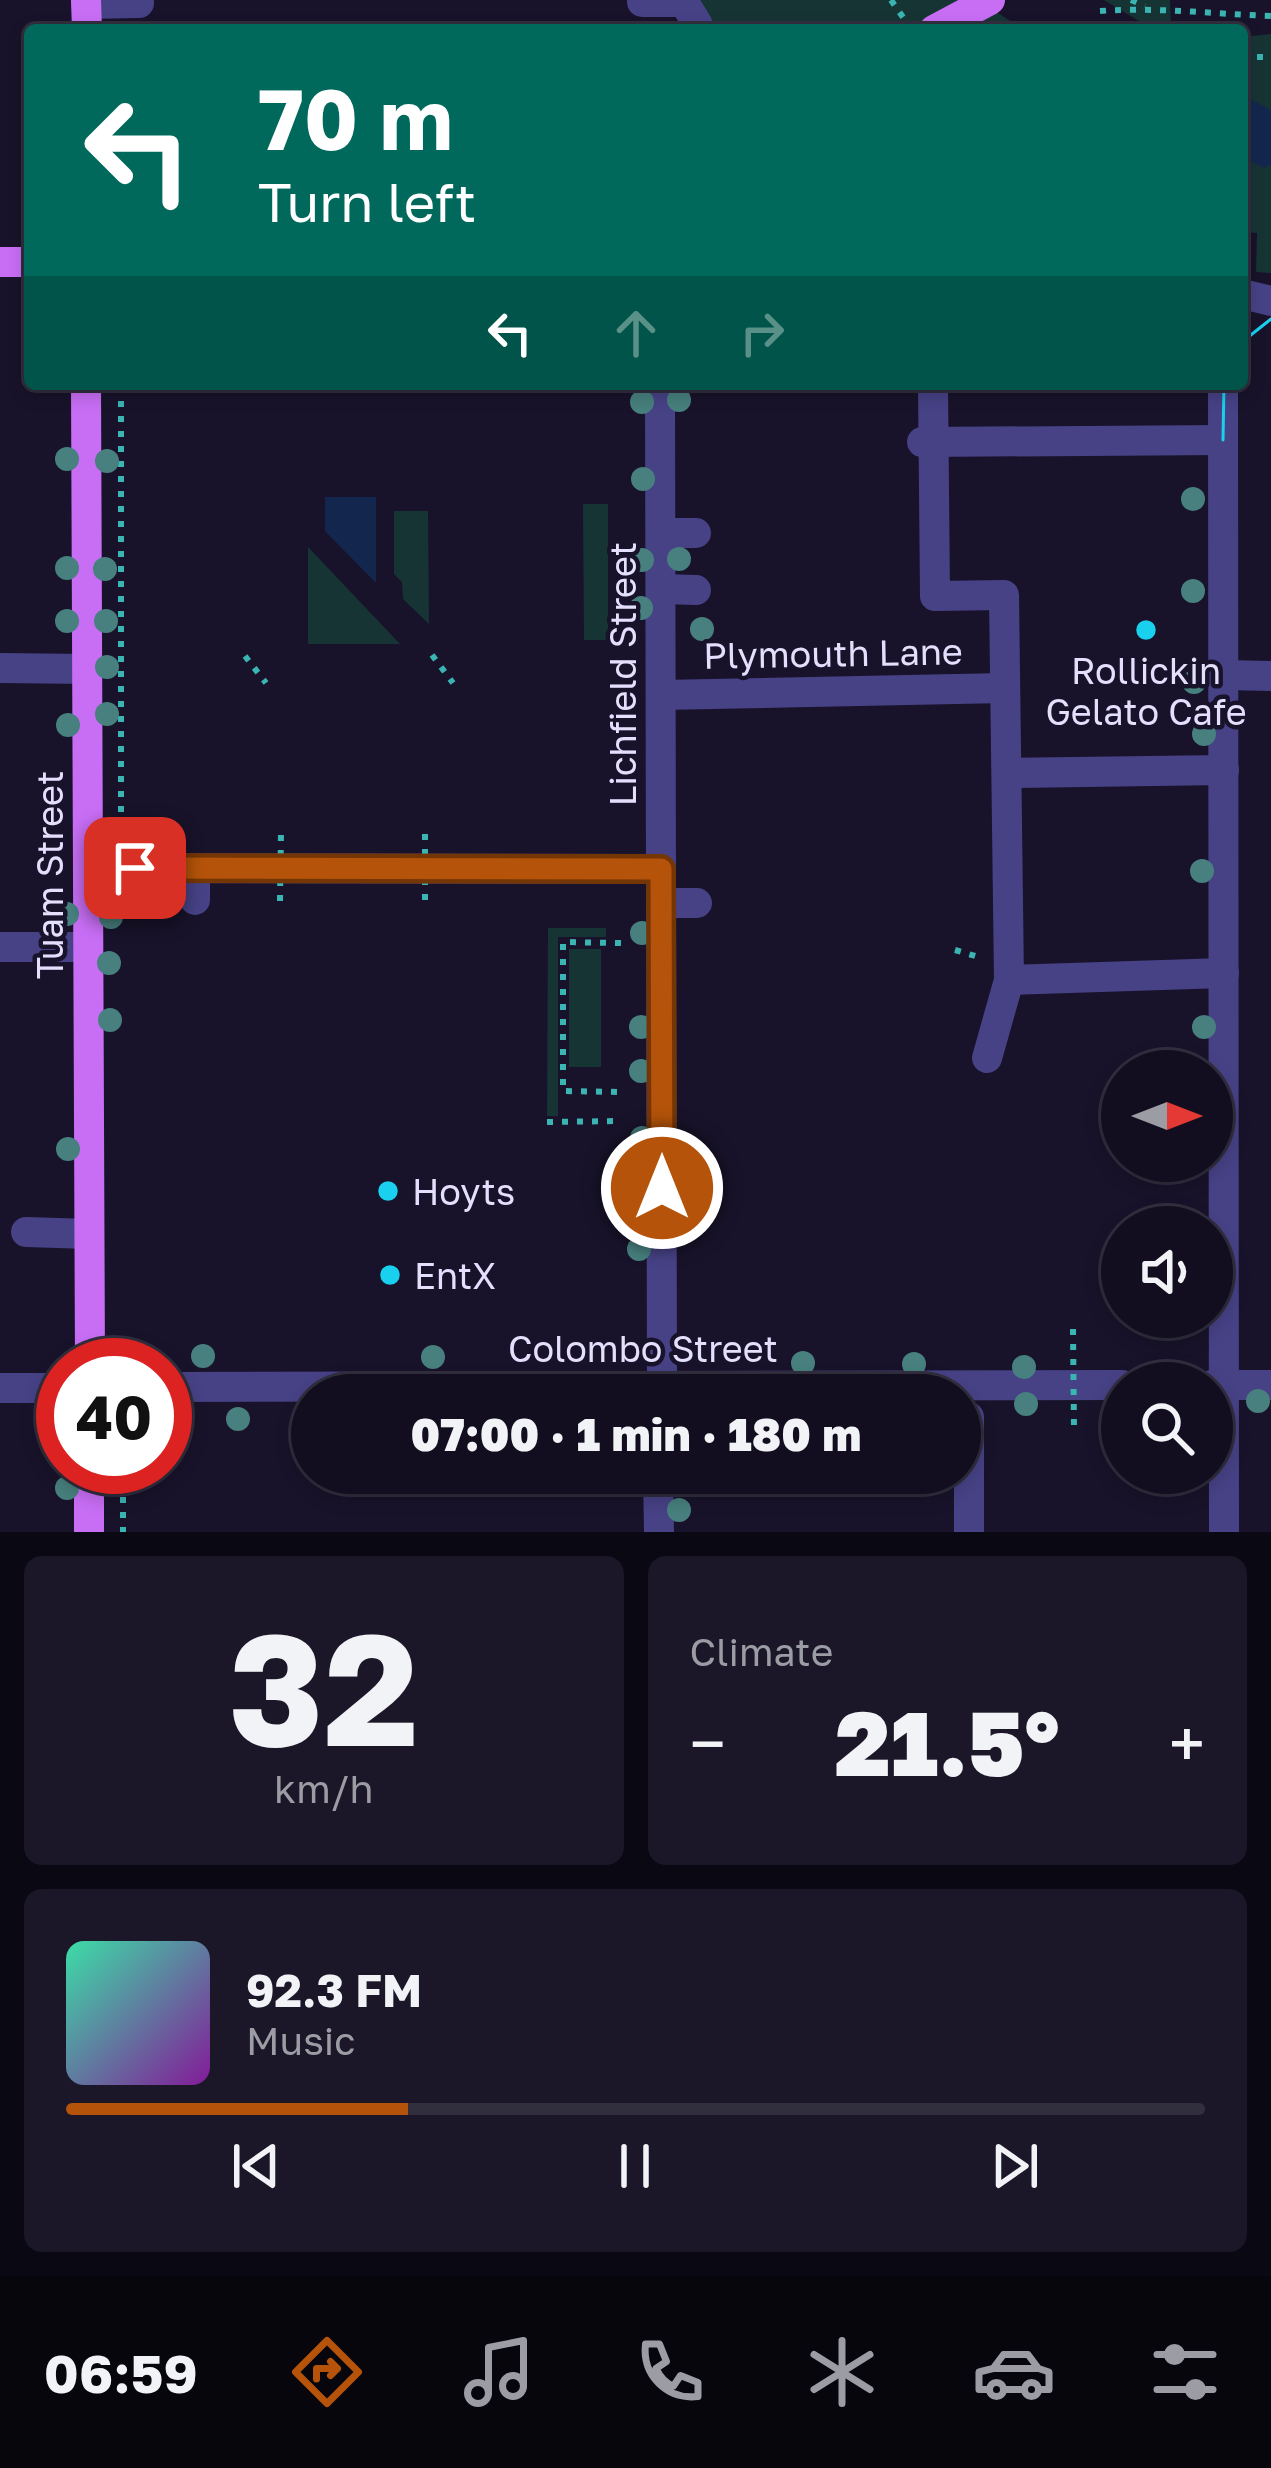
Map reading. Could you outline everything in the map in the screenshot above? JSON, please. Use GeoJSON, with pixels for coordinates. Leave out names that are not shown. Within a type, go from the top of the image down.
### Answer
{"type":"FeatureCollection","features":[{"type":"Feature","properties":{"kind":"main road"},"geometry":{"type":"LineString","coordinates":[[945,24],[986,1]]}},
{"type":"Feature","properties":{"kind":"main road","name":"Tuam Street"},"geometry":{"type":"LineString","coordinates":[[86,390],[89,1338]]}},
{"type":"Feature","properties":{"kind":"main road"},"geometry":{"type":"LineString","coordinates":[[89,1494],[89,1532]]}},
{"type":"Feature","properties":{"kind":"street"},"geometry":{"type":"LineString","coordinates":[[642,11],[684,2],[697,24]]}},
{"type":"Feature","properties":{"kind":"street"},"geometry":{"type":"LineString","coordinates":[[86,11],[139,3]]}},
{"type":"Feature","properties":{"kind":"street","name":"Lichfield Street"},"geometry":{"type":"LineString","coordinates":[[660,390],[662,1374]]}},
{"type":"Feature","properties":{"kind":"street"},"geometry":{"type":"LineString","coordinates":[[932,390],[928,442],[934,490],[935,596],[1004,596],[1009,980],[987,1058]]}},
{"type":"Feature","properties":{"kind":"street"},"geometry":{"type":"LineString","coordinates":[[1218,1362],[1224,973],[1222,390]]}},
{"type":"Feature","properties":{"kind":"street"},"geometry":{"type":"LineString","coordinates":[[928,442],[1223,440]]}},
{"type":"Feature","properties":{"kind":"street"},"geometry":{"type":"LineString","coordinates":[[661,533],[696,533]]}},
{"type":"Feature","properties":{"kind":"street"},"geometry":{"type":"LineString","coordinates":[[661,589],[696,590]]}},
{"type":"Feature","properties":{"kind":"street"},"geometry":{"type":"LineString","coordinates":[[0,668],[88,669]]}},
{"type":"Feature","properties":{"kind":"street"},"geometry":{"type":"LineString","coordinates":[[1224,675],[1271,676]]}},
{"type":"Feature","properties":{"kind":"street","name":"Plymouth Lane"},"geometry":{"type":"LineString","coordinates":[[661,695],[931,703],[1005,688]]}},
{"type":"Feature","properties":{"kind":"street"},"geometry":{"type":"LineString","coordinates":[[1007,773],[1224,770]]}},
{"type":"Feature","properties":{"kind":"street"},"geometry":{"type":"LineString","coordinates":[[88,868],[661,869]]}},
{"type":"Feature","properties":{"kind":"street"},"geometry":{"type":"LineString","coordinates":[[195,869],[195,901]]}},
{"type":"Feature","properties":{"kind":"street"},"geometry":{"type":"LineString","coordinates":[[661,903],[697,903]]}},
{"type":"Feature","properties":{"kind":"street"},"geometry":{"type":"LineString","coordinates":[[0,947],[88,947]]}},
{"type":"Feature","properties":{"kind":"street"},"geometry":{"type":"LineString","coordinates":[[1009,980],[1224,973]]}},
{"type":"Feature","properties":{"kind":"street"},"geometry":{"type":"LineString","coordinates":[[26,1232],[89,1234]]}},
{"type":"Feature","properties":{"kind":"street","name":"Colombo Street"},"geometry":{"type":"LineString","coordinates":[[981,1387],[1101,1385]]}},
{"type":"Feature","properties":{"kind":"street"},"geometry":{"type":"LineString","coordinates":[[1233,1385],[1271,1385]]}},
{"type":"Feature","properties":{"kind":"street"},"geometry":{"type":"LineString","coordinates":[[0,1388],[36,1388]]}},
{"type":"Feature","properties":{"kind":"street","name":"Colombo Street"},"geometry":{"type":"LineString","coordinates":[[192,1388],[291,1389]]}},
{"type":"Feature","properties":{"kind":"street"},"geometry":{"type":"LineString","coordinates":[[658,1494],[658,1532]]}},
{"type":"Feature","properties":{"kind":"street"},"geometry":{"type":"LineString","coordinates":[[969,1494],[969,1532]]}},
{"type":"Feature","properties":{"kind":"street"},"geometry":{"type":"LineString","coordinates":[[1222,1494],[1224,1532]]}},
{"type":"Feature","properties":{"kind":"path"},"geometry":{"type":"LineString","coordinates":[[891,0],[902,15]]}},
{"type":"Feature","properties":{"kind":"path"},"geometry":{"type":"LineString","coordinates":[[1131,0],[1148,8]]}},
{"type":"Feature","properties":{"kind":"path"},"geometry":{"type":"LineString","coordinates":[[1234,0],[1234,15]]}},
{"type":"Feature","properties":{"kind":"path"},"geometry":{"type":"LineString","coordinates":[[1249,0],[1249,15]]}},
{"type":"Feature","properties":{"kind":"path"},"geometry":{"type":"LineString","coordinates":[[1100,11],[1163,3],[1215,15],[1271,16]]}},
{"type":"Feature","properties":{"kind":"path"},"geometry":{"type":"LineString","coordinates":[[1215,15],[1215,24]]}},
{"type":"Feature","properties":{"kind":"path"},"geometry":{"type":"LineString","coordinates":[[432,655],[453,683]]}},
{"type":"Feature","properties":{"kind":"path"},"geometry":{"type":"LineString","coordinates":[[245,656],[266,683]]}},
{"type":"Feature","properties":{"kind":"path"},"geometry":{"type":"LineString","coordinates":[[280,901],[281,833]]}},
{"type":"Feature","properties":{"kind":"path"},"geometry":{"type":"LineString","coordinates":[[425,834],[425,901]]}},
{"type":"Feature","properties":{"kind":"path"},"geometry":{"type":"LineString","coordinates":[[621,943],[563,942],[563,1091],[621,1092]]}},
{"type":"Feature","properties":{"kind":"path"},"geometry":{"type":"LineString","coordinates":[[548,1122],[621,1121]]}},
{"type":"Feature","properties":{"kind":"path"},"geometry":{"type":"LineString","coordinates":[[1073,1329],[1074,1428]]}},
{"type":"Feature","properties":{"kind":"path"},"geometry":{"type":"LineString","coordinates":[[123,1494],[123,1532]]}},
{"type":"Feature","properties":{"kind":"green space"},"geometry":{"type":"Polygon","coordinates":[[[700,0],[1170,0],[1171,24],[698,24],[700,0]]]}},
{"type":"Feature","properties":{"kind":"green space"},"geometry":{"type":"Polygon","coordinates":[[[1271,34],[1271,273],[1256,272],[1257,233],[1248,232],[1248,36],[1271,34]]]}},
{"type":"Feature","properties":{"kind":"green space"},"geometry":{"type":"Polygon","coordinates":[[[583,504],[608,504],[608,640],[584,640],[583,504]]]}},
{"type":"Feature","properties":{"kind":"green space"},"geometry":{"type":"Polygon","coordinates":[[[394,511],[428,511],[429,624],[403,599],[402,582],[394,574],[394,511]]]}},
{"type":"Feature","properties":{"kind":"green space"},"geometry":{"type":"Polygon","coordinates":[[[308,547],[400,644],[308,644],[308,547]]]}},
{"type":"Feature","properties":{"kind":"green space"},"geometry":{"type":"Polygon","coordinates":[[[548,928],[606,928],[606,937],[558,937],[558,1116],[547,1116],[548,928]]]}},
{"type":"Feature","properties":{"kind":"green space"},"geometry":{"type":"Polygon","coordinates":[[[569,949],[601,949],[601,1067],[569,1067],[569,949]]]}},
{"type":"Feature","properties":{"kind":"water"},"geometry":{"type":"Polygon","coordinates":[[[1248,98],[1271,110],[1271,164],[1264,168],[1248,160],[1248,98]]]}},
{"type":"Feature","properties":{"kind":"water"},"geometry":{"type":"Polygon","coordinates":[[[325,497],[376,497],[376,583],[325,531],[325,497]]]}},
{"type":"Feature","properties":{"kind":"pier"},"geometry":{"type":"Polygon","coordinates":[[[978,0],[1104,0],[1139,21],[1119,24],[1015,24],[978,0]]]}},
{"type":"Feature","properties":{"kind":"tram line"},"geometry":{"type":"LineString","coordinates":[[1248,337],[1271,319]]}},
{"type":"Feature","properties":{"kind":"tram line"},"geometry":{"type":"LineString","coordinates":[[1223,440],[1224,390]]}},
{"type":"Feature","properties":{"kind":"place","name":"Rollickin Gelato Cafe"},"geometry":{"type":"Point","coordinates":[1146,630]}},
{"type":"Feature","properties":{"kind":"place","name":"Hoyts"},"geometry":{"type":"Point","coordinates":[388,1191]}},
{"type":"Feature","properties":{"kind":"place","name":"EntX"},"geometry":{"type":"Point","coordinates":[390,1275]}},
{"type":"Feature","properties":{"kind":"route"},"geometry":{"type":"LineString","coordinates":[[135,868],[661,869],[662,1188]]}}]}
